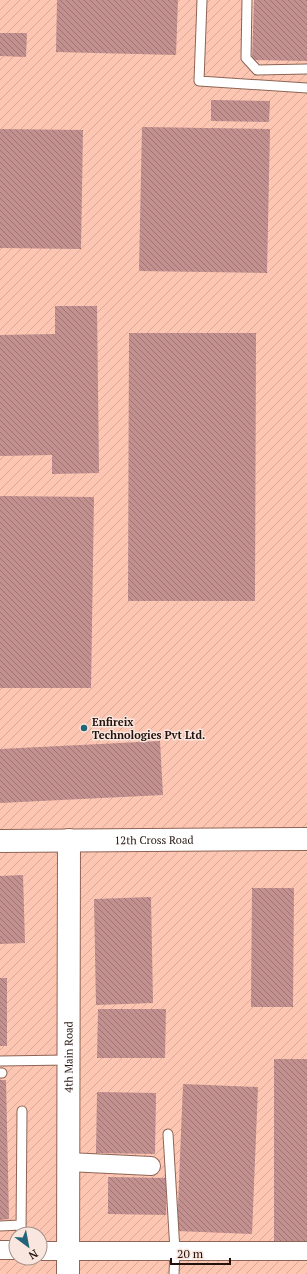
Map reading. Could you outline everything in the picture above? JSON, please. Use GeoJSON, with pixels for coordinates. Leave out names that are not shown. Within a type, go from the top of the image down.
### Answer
{"type":"FeatureCollection","features":[{"type":"Feature","properties":{"kind":"street","name":"12th Cross Road"},"geometry":{"type":"LineString","coordinates":[[0,841],[307,839]]}},
{"type":"Feature","properties":{"kind":"street","name":"4th Main Road"},"geometry":{"type":"LineString","coordinates":[[68,840],[68,1274]]}},
{"type":"Feature","properties":{"kind":"street"},"geometry":{"type":"LineString","coordinates":[[68,1162],[151,1166]]}},
{"type":"Feature","properties":{"kind":"street"},"geometry":{"type":"LineString","coordinates":[[48,1250],[307,1251]]}},
{"type":"Feature","properties":{"kind":"lane"},"geometry":{"type":"LineString","coordinates":[[202,0],[199,82],[307,88]]}},
{"type":"Feature","properties":{"kind":"lane"},"geometry":{"type":"LineString","coordinates":[[247,0],[246,58],[257,70],[307,69]]}},
{"type":"Feature","properties":{"kind":"lane"},"geometry":{"type":"LineString","coordinates":[[0,1061],[68,1060]]}},
{"type":"Feature","properties":{"kind":"lane"},"geometry":{"type":"LineString","coordinates":[[21,1226],[22,1111]]}},
{"type":"Feature","properties":{"kind":"lane"},"geometry":{"type":"LineString","coordinates":[[168,1134],[175,1251],[174,1274]]}},
{"type":"Feature","properties":{"kind":"shaded area"},"geometry":{"type":"Polygon","coordinates":[[[0,0],[307,0],[307,1274],[0,1274],[0,0]]]}},
{"type":"Feature","properties":{"kind":"building"},"geometry":{"type":"Polygon","coordinates":[[[57,0],[178,0],[176,55],[56,52],[57,0]]]}},
{"type":"Feature","properties":{"kind":"building"},"geometry":{"type":"Polygon","coordinates":[[[254,0],[307,0],[307,61],[252,60],[254,0]]]}},
{"type":"Feature","properties":{"kind":"building"},"geometry":{"type":"Polygon","coordinates":[[[0,33],[27,33],[26,57],[0,56],[0,33]]]}},
{"type":"Feature","properties":{"kind":"building"},"geometry":{"type":"Polygon","coordinates":[[[211,100],[270,101],[269,122],[211,121],[211,100]]]}},
{"type":"Feature","properties":{"kind":"building"},"geometry":{"type":"Polygon","coordinates":[[[142,127],[270,129],[267,273],[139,271],[142,127]]]}},
{"type":"Feature","properties":{"kind":"building"},"geometry":{"type":"Polygon","coordinates":[[[0,129],[83,130],[81,249],[0,248],[0,129]]]}},
{"type":"Feature","properties":{"kind":"building"},"geometry":{"type":"Polygon","coordinates":[[[55,306],[97,306],[99,473],[52,474],[52,455],[0,456],[0,335],[55,334],[55,306]]]}},
{"type":"Feature","properties":{"kind":"building"},"geometry":{"type":"Polygon","coordinates":[[[129,333],[256,333],[255,601],[128,601],[129,333]]]}},
{"type":"Feature","properties":{"kind":"building"},"geometry":{"type":"Polygon","coordinates":[[[0,496],[94,497],[91,688],[0,688],[0,496]]]}},
{"type":"Feature","properties":{"kind":"building"},"geometry":{"type":"Polygon","coordinates":[[[160,741],[163,795],[0,803],[0,749],[160,741]]]}},
{"type":"Feature","properties":{"kind":"building"},"geometry":{"type":"Polygon","coordinates":[[[23,875],[25,943],[0,944],[0,876],[23,875]]]}},
{"type":"Feature","properties":{"kind":"building"},"geometry":{"type":"Polygon","coordinates":[[[252,888],[294,888],[293,1007],[251,1007],[252,888]]]}},
{"type":"Feature","properties":{"kind":"building"},"geometry":{"type":"Polygon","coordinates":[[[151,897],[153,1003],[96,1005],[94,899],[151,897]]]}},
{"type":"Feature","properties":{"kind":"building"},"geometry":{"type":"Polygon","coordinates":[[[0,978],[7,978],[7,1046],[0,1046],[0,978]]]}},
{"type":"Feature","properties":{"kind":"building"},"geometry":{"type":"Polygon","coordinates":[[[98,1009],[166,1009],[165,1058],[97,1058],[98,1009]]]}},
{"type":"Feature","properties":{"kind":"building"},"geometry":{"type":"Polygon","coordinates":[[[274,1059],[307,1059],[307,1246],[274,1246],[274,1059]]]}},
{"type":"Feature","properties":{"kind":"building"},"geometry":{"type":"Polygon","coordinates":[[[0,1080],[6,1080],[9,1219],[0,1220],[0,1080]]]}},
{"type":"Feature","properties":{"kind":"building"},"geometry":{"type":"Polygon","coordinates":[[[183,1084],[258,1087],[252,1234],[177,1231],[183,1084]]]}},
{"type":"Feature","properties":{"kind":"building"},"geometry":{"type":"Polygon","coordinates":[[[97,1092],[156,1093],[155,1154],[96,1153],[97,1092]]]}},
{"type":"Feature","properties":{"kind":"building"},"geometry":{"type":"Polygon","coordinates":[[[108,1177],[167,1178],[166,1215],[108,1214],[108,1177]]]}},
{"type":"Feature","properties":{"kind":"place","name":"Enfireix Technologies Pvt Ltd."},"geometry":{"type":"Point","coordinates":[84,728]}}]}
